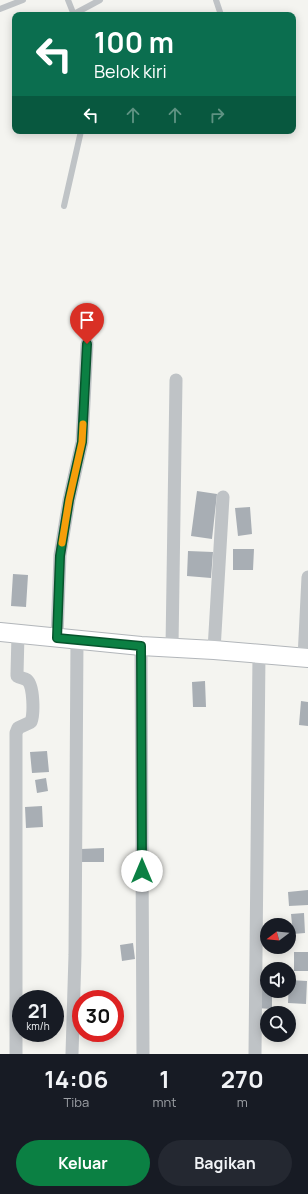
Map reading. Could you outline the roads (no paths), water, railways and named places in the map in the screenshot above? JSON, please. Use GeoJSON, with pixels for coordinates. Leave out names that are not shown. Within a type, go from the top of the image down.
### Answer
{"type":"FeatureCollection","features":[{"type":"Feature","properties":{"kind":"main road"},"geometry":{"type":"LineString","coordinates":[[0,632],[141,646],[214,650],[306,658]]}},
{"type":"Feature","properties":{"kind":"street"},"geometry":{"type":"LineString","coordinates":[[57,638],[60,556],[69,500],[82,442],[87,344]]}},
{"type":"Feature","properties":{"kind":"street"},"geometry":{"type":"LineString","coordinates":[[172,647],[176,380]]}},
{"type":"Feature","properties":{"kind":"street"},"geometry":{"type":"LineString","coordinates":[[214,650],[223,497]]}},
{"type":"Feature","properties":{"kind":"street"},"geometry":{"type":"LineString","coordinates":[[306,658],[308,577]]}},
{"type":"Feature","properties":{"kind":"street"},"geometry":{"type":"LineString","coordinates":[[16,1054],[16,733],[18,728],[31,722],[33,710],[30,684],[25,679],[17,676],[18,634]]}},
{"type":"Feature","properties":{"kind":"street"},"geometry":{"type":"LineString","coordinates":[[72,1054],[75,955],[77,639]]}},
{"type":"Feature","properties":{"kind":"street"},"geometry":{"type":"LineString","coordinates":[[141,646],[142,1054]]}},
{"type":"Feature","properties":{"kind":"street"},"geometry":{"type":"LineString","coordinates":[[255,1054],[259,654]]}},
{"type":"Feature","properties":{"kind":"lane"},"geometry":{"type":"LineString","coordinates":[[0,9],[23,0]]}},
{"type":"Feature","properties":{"kind":"lane"},"geometry":{"type":"LineString","coordinates":[[68,0],[73,12]]}},
{"type":"Feature","properties":{"kind":"lane"},"geometry":{"type":"LineString","coordinates":[[78,12],[100,0]]}},
{"type":"Feature","properties":{"kind":"lane"},"geometry":{"type":"LineString","coordinates":[[216,0],[220,12]]}},
{"type":"Feature","properties":{"kind":"lane"},"geometry":{"type":"LineString","coordinates":[[64,206],[80,134]]}}]}
